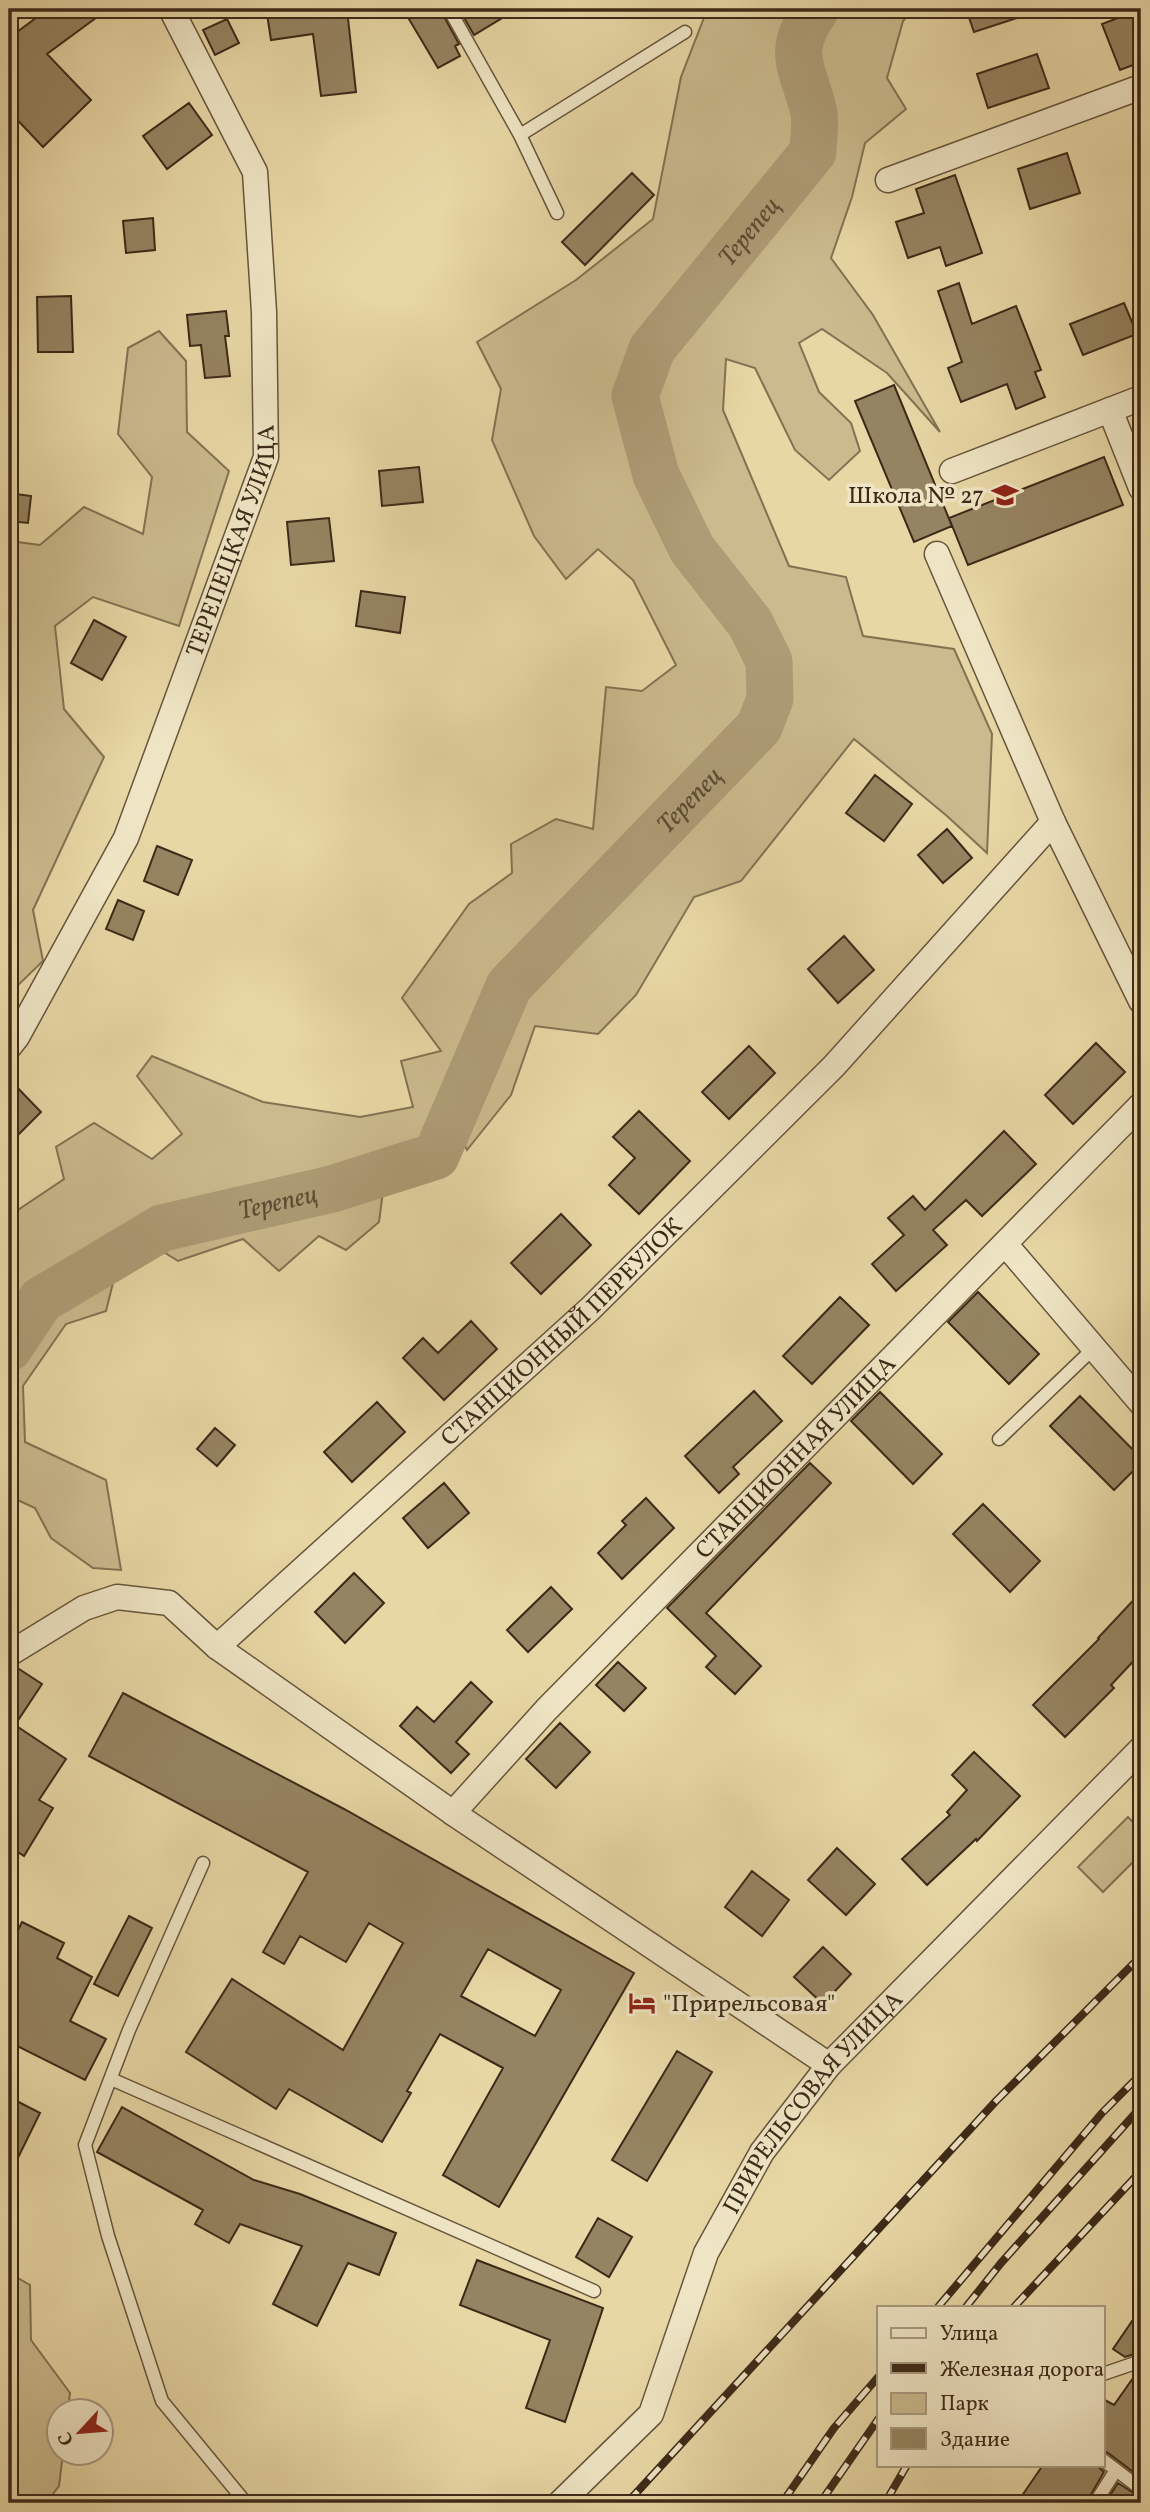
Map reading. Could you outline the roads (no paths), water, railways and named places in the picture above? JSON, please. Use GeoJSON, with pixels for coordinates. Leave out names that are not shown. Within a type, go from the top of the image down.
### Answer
{"type":"FeatureCollection","features":[{"type":"Feature","properties":{"kind":"street","name":"ТЕРЕПЕЦКАЯ УЛИЦА"},"geometry":{"type":"LineString","coordinates":[[9,1047],[126,838],[266,457],[264,312],[255,172],[171,9]]}},
{"type":"Feature","properties":{"kind":"street"},"geometry":{"type":"LineString","coordinates":[[888,180],[1141,87]]}},
{"type":"Feature","properties":{"kind":"street"},"geometry":{"type":"LineString","coordinates":[[952,471],[1141,398]]}},
{"type":"Feature","properties":{"kind":"street"},"geometry":{"type":"LineString","coordinates":[[1110,410],[1141,488]]}},
{"type":"Feature","properties":{"kind":"street"},"geometry":{"type":"LineString","coordinates":[[937,554],[1054,822],[1141,1001]]}},
{"type":"Feature","properties":{"kind":"street","name":"СТАНЦИОННЫЙ ПЕРЕУЛОК"},"geometry":{"type":"LineString","coordinates":[[217,1647],[590,1309],[834,1066],[1054,822]]}},
{"type":"Feature","properties":{"kind":"street","name":"СТАНЦИОННАЯ УЛИЦА"},"geometry":{"type":"LineString","coordinates":[[453,1812],[546,1710],[1141,1105]]}},
{"type":"Feature","properties":{"kind":"street"},"geometry":{"type":"LineString","coordinates":[[1006,1245],[1141,1403]]}},
{"type":"Feature","properties":{"kind":"street"},"geometry":{"type":"LineString","coordinates":[[9,1654],[84,1608],[117,1597],[169,1603],[217,1647],[453,1812],[829,2065]]}},
{"type":"Feature","properties":{"kind":"street","name":"ПРИРЕЛЬСОВАЯ УЛИЦА"},"geometry":{"type":"LineString","coordinates":[[560,2503],[651,2414],[706,2253],[762,2152],[829,2065],[1141,1749]]}},
{"type":"Feature","properties":{"kind":"lane"},"geometry":{"type":"LineString","coordinates":[[449,9],[520,135],[557,213]]}},
{"type":"Feature","properties":{"kind":"lane"},"geometry":{"type":"LineString","coordinates":[[520,135],[685,32]]}},
{"type":"Feature","properties":{"kind":"lane"},"geometry":{"type":"LineString","coordinates":[[999,1439],[1094,1348]]}},
{"type":"Feature","properties":{"kind":"lane"},"geometry":{"type":"LineString","coordinates":[[203,1863],[129,2030],[85,2146],[108,2236],[162,2401],[246,2503]]}},
{"type":"Feature","properties":{"kind":"lane"},"geometry":{"type":"LineString","coordinates":[[111,2079],[594,2291]]}},
{"type":"Feature","properties":{"kind":"lane"},"geometry":{"type":"LineString","coordinates":[[1104,2374],[1141,2361]]}},
{"type":"Feature","properties":{"kind":"lane"},"geometry":{"type":"LineString","coordinates":[[1104,2461],[1141,2489]]}},
{"type":"Feature","properties":{"kind":"lane"},"geometry":{"type":"LineString","coordinates":[[1095,2503],[1116,2470]]}},
{"type":"Feature","properties":{"kind":"waterway","name":"Терепец"},"geometry":{"type":"LineString","coordinates":[[9,1348],[41,1300],[162,1228],[332,1189],[436,1156],[509,986],[759,727],[770,699],[769,661],[750,623],[692,549],[656,475],[635,396],[652,349],[813,152],[814,113],[799,61],[799,50],[806,25],[816,9]]}},
{"type":"Feature","properties":{"kind":"railway"},"geometry":{"type":"LineString","coordinates":[[627,2503],[996,2101],[1141,1956]]}},
{"type":"Feature","properties":{"kind":"railway"},"geometry":{"type":"LineString","coordinates":[[939,2306],[1102,2113],[1141,2074]]}},
{"type":"Feature","properties":{"kind":"railway"},"geometry":{"type":"LineString","coordinates":[[967,2306],[1001,2263],[1141,2107]]}},
{"type":"Feature","properties":{"kind":"railway"},"geometry":{"type":"LineString","coordinates":[[1015,2306],[1141,2171]]}},
{"type":"Feature","properties":{"kind":"railway"},"geometry":{"type":"LineString","coordinates":[[782,2503],[834,2428],[877,2378]]}},
{"type":"Feature","properties":{"kind":"railway"},"geometry":{"type":"LineString","coordinates":[[820,2503],[877,2421]]}},
{"type":"Feature","properties":{"kind":"railway"},"geometry":{"type":"LineString","coordinates":[[885,2503],[906,2466]]}},
{"type":"Feature","properties":{"kind":"place","name":"Школа № 27"},"geometry":{"type":"Point","coordinates":[1005,495]}},
{"type":"Feature","properties":{"kind":"place","name":"\"Прирельсовая\""},"geometry":{"type":"Point","coordinates":[642,2003]}}]}
